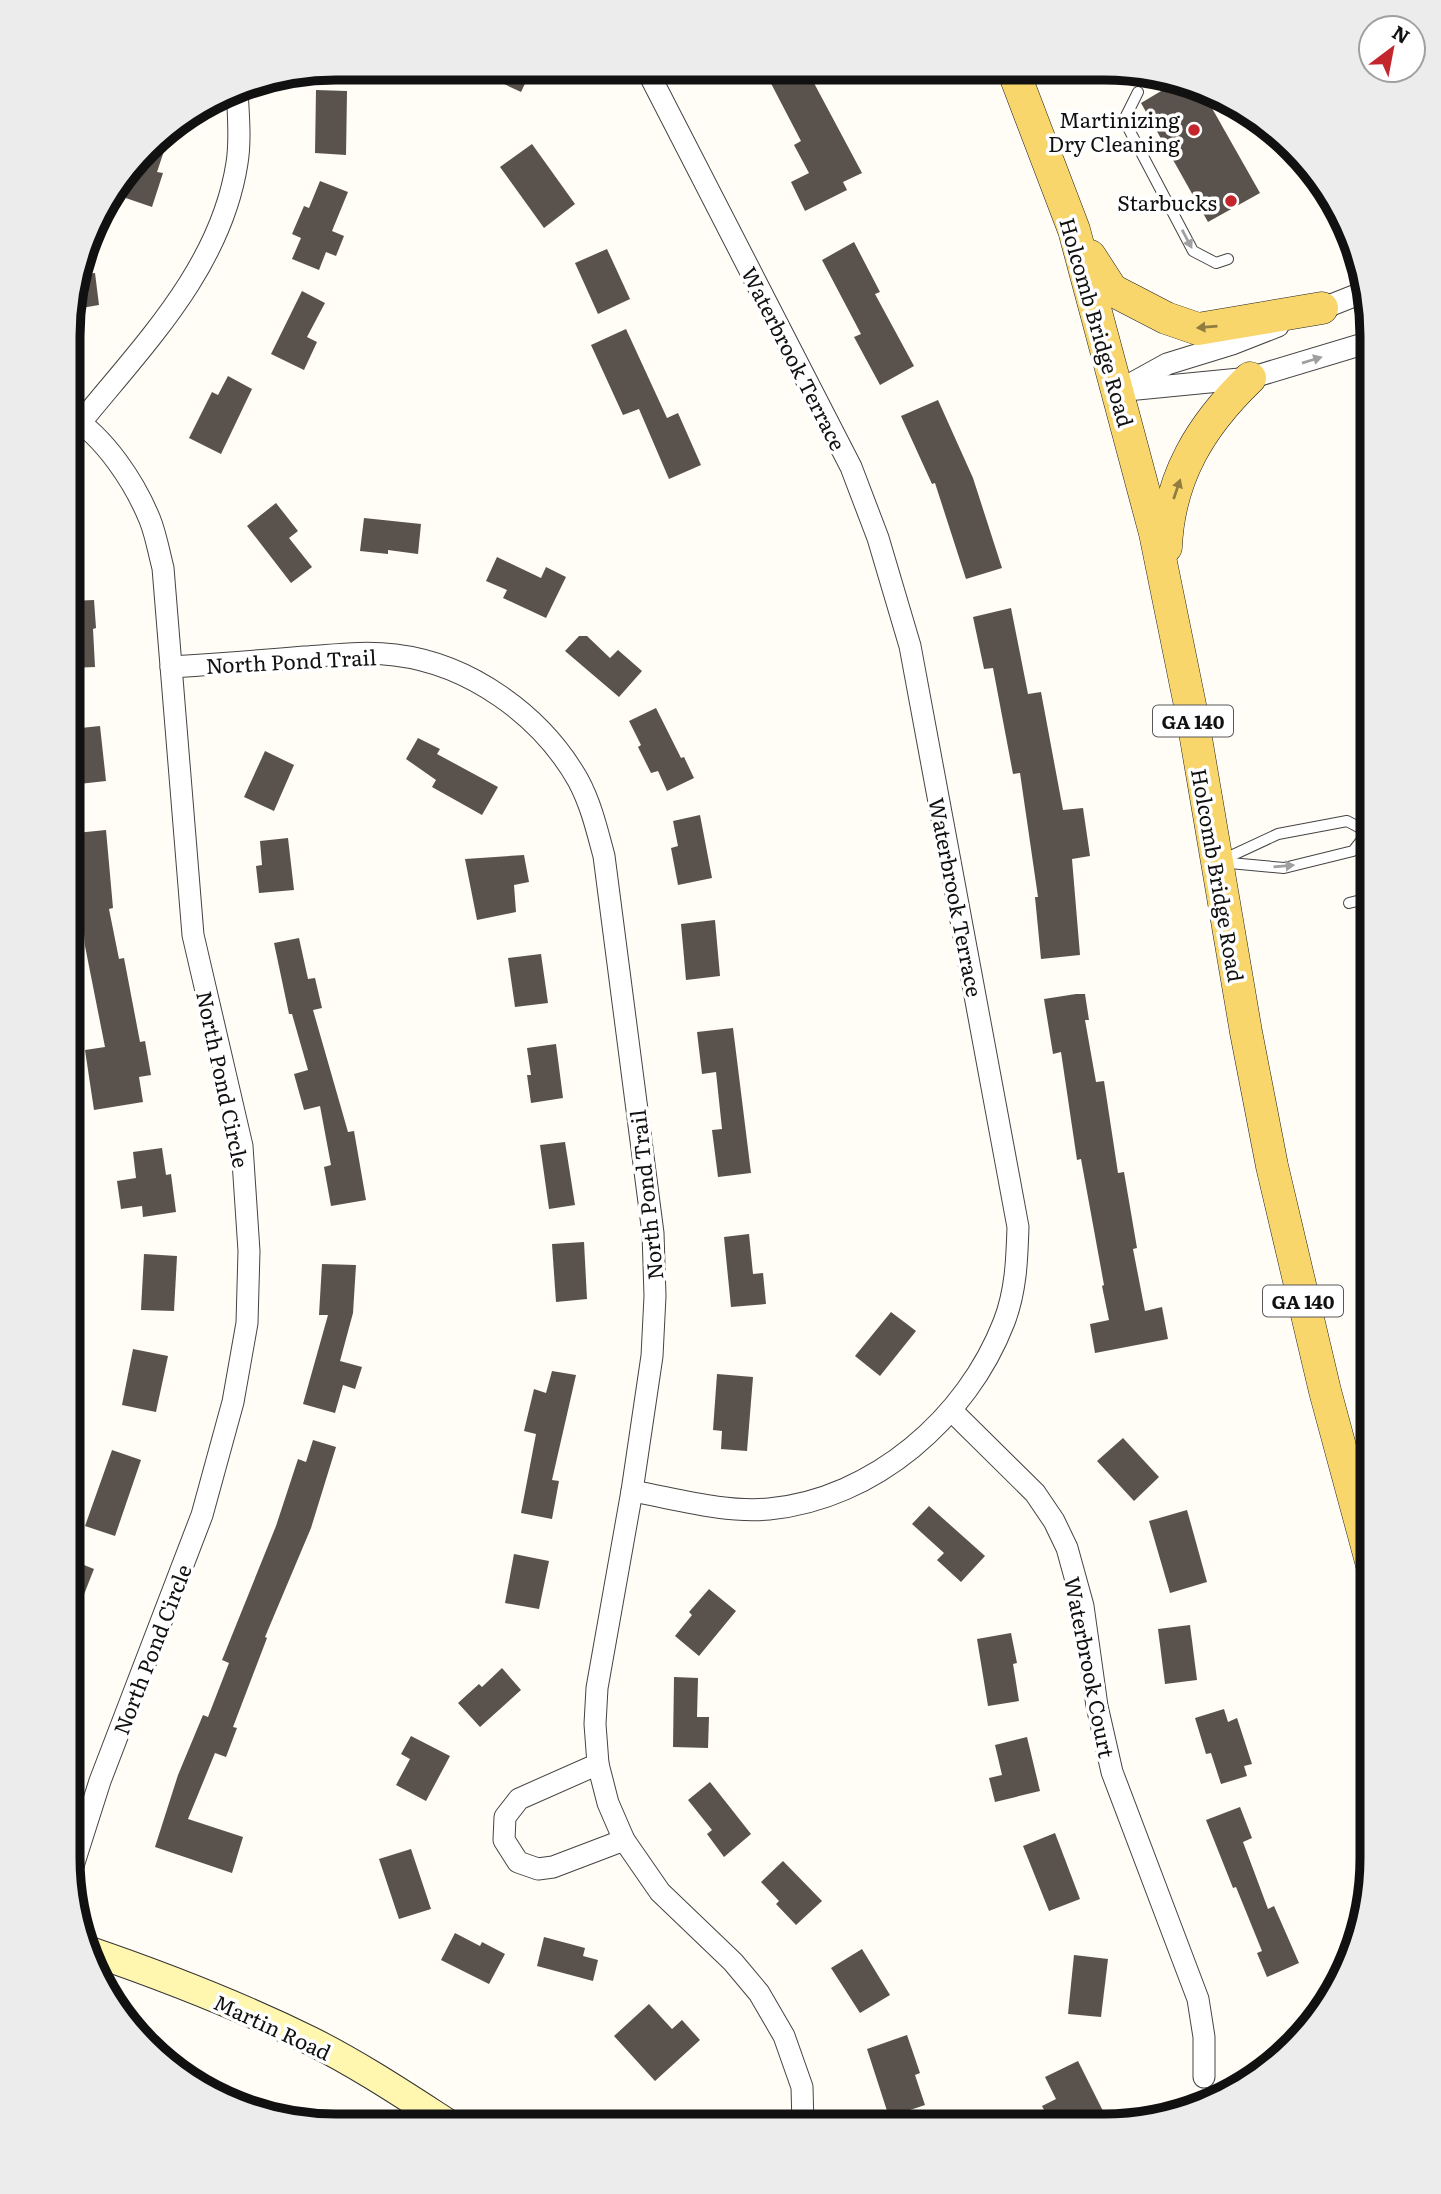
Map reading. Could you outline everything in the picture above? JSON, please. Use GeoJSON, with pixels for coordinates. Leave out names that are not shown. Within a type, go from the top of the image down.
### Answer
{"type":"FeatureCollection","features":[{"type":"Feature","properties":{"kind":"main road","name":"Holcomb Bridge Road"},"geometry":{"type":"LineString","coordinates":[[1017,80],[1074,230],[1165,580],[1192,715],[1246,1032],[1282,1211],[1330,1413],[1360,1520]]}},
{"type":"Feature","properties":{"kind":"main road"},"geometry":{"type":"LineString","coordinates":[[1074,230],[1112,290],[1166,318],[1198,329],[1322,308]]}},
{"type":"Feature","properties":{"kind":"main road"},"geometry":{"type":"LineString","coordinates":[[1165,580],[1167,519],[1185,464],[1211,418],[1250,378]]}},
{"type":"Feature","properties":{"kind":"street","name":"Waterbrook Terrace"},"geometry":{"type":"LineString","coordinates":[[632,1491],[731,1509],[769,1509],[807,1502],[844,1489],[880,1471],[920,1441],[951,1410],[981,1369],[1004,1321],[1016,1277],[1018,1227],[910,646],[878,538],[850,467],[652,80]]}},
{"type":"Feature","properties":{"kind":"street"},"geometry":{"type":"LineString","coordinates":[[80,414],[184,295],[216,238],[230,199],[237,161],[238,101]]}},
{"type":"Feature","properties":{"kind":"street"},"geometry":{"type":"LineString","coordinates":[[1118,391],[1167,365],[1232,344],[1357,295]]}},
{"type":"Feature","properties":{"kind":"street"},"geometry":{"type":"LineString","coordinates":[[1118,391],[1250,378],[1360,345]]}},
{"type":"Feature","properties":{"kind":"street","name":"North Pond Circle"},"geometry":{"type":"LineString","coordinates":[[80,423],[122,468],[151,521],[163,568],[193,935],[242,1146],[249,1251],[247,1323],[233,1402],[202,1515],[100,1781],[80,1843]]}},
{"type":"Feature","properties":{"kind":"street","name":"North Pond Trail"},"geometry":{"type":"LineString","coordinates":[[171,667],[361,653],[395,655],[429,662],[474,680],[512,704],[550,741],[578,780],[594,817],[604,856],[653,1233],[655,1296],[652,1356],[632,1491],[597,1688],[595,1724],[598,1764],[608,1803],[624,1840],[660,1892],[733,1962],[759,1993],[784,2036],[802,2087],[803,2114]]}},
{"type":"Feature","properties":{"kind":"street","name":"Waterbrook Court"},"geometry":{"type":"LineString","coordinates":[[951,1410],[1035,1493],[1054,1521],[1067,1548],[1083,1606],[1097,1706],[1112,1772],[1198,1999],[1204,2037],[1204,2077]]}},
{"type":"Feature","properties":{"kind":"street"},"geometry":{"type":"LineString","coordinates":[[598,1764],[519,1799],[505,1817],[504,1840],[518,1862],[538,1869],[553,1867],[624,1840]]}},
{"type":"Feature","properties":{"kind":"street","name":"Martin Road"},"geometry":{"type":"LineString","coordinates":[[100,1954],[231,2004],[312,2042],[433,2114]]}},
{"type":"Feature","properties":{"kind":"lane"},"geometry":{"type":"LineString","coordinates":[[1138,92],[1124,120],[1193,251],[1216,263],[1228,259]]}},
{"type":"Feature","properties":{"kind":"lane"},"geometry":{"type":"LineString","coordinates":[[1217,862],[1278,834],[1346,821],[1360,827]]}},
{"type":"Feature","properties":{"kind":"lane"},"geometry":{"type":"LineString","coordinates":[[1217,862],[1284,868],[1353,851],[1360,843]]}},
{"type":"Feature","properties":{"kind":"lane"},"geometry":{"type":"LineString","coordinates":[[1349,903],[1360,900]]}},
{"type":"Feature","properties":{"kind":"building"},"geometry":{"type":"Polygon","coordinates":[[[495,80],[527,80],[521,92],[495,80]]]}},
{"type":"Feature","properties":{"kind":"building"},"geometry":{"type":"Polygon","coordinates":[[[769,80],[812,80],[862,173],[843,182],[847,190],[805,211],[791,182],[809,173],[794,145],[801,141],[769,80]]]}},
{"type":"Feature","properties":{"kind":"building"},"geometry":{"type":"Polygon","coordinates":[[[1166,88],[1209,103],[1260,193],[1208,222],[1141,103],[1166,88]]]}},
{"type":"Feature","properties":{"kind":"building"},"geometry":{"type":"Polygon","coordinates":[[[316,90],[347,91],[346,155],[315,153],[316,90]]]}},
{"type":"Feature","properties":{"kind":"building"},"geometry":{"type":"Polygon","coordinates":[[[532,144],[575,204],[544,228],[500,167],[532,144]]]}},
{"type":"Feature","properties":{"kind":"building"},"geometry":{"type":"Polygon","coordinates":[[[166,146],[157,172],[163,173],[152,207],[122,197],[155,155],[166,146]]]}},
{"type":"Feature","properties":{"kind":"building"},"geometry":{"type":"Polygon","coordinates":[[[320,181],[348,192],[332,231],[344,236],[336,256],[326,252],[319,270],[292,259],[301,238],[292,234],[304,206],[309,208],[320,181]]]}},
{"type":"Feature","properties":{"kind":"building"},"geometry":{"type":"Polygon","coordinates":[[[854,242],[880,292],[875,294],[914,366],[880,385],[854,337],[861,334],[822,260],[854,242]]]}},
{"type":"Feature","properties":{"kind":"building"},"geometry":{"type":"Polygon","coordinates":[[[607,249],[630,299],[598,314],[575,263],[607,249]]]}},
{"type":"Feature","properties":{"kind":"building"},"geometry":{"type":"Polygon","coordinates":[[[95,273],[99,305],[82,308],[85,287],[88,274],[95,273]]]}},
{"type":"Feature","properties":{"kind":"building"},"geometry":{"type":"Polygon","coordinates":[[[302,291],[325,303],[307,337],[317,342],[304,370],[271,354],[302,291]]]}},
{"type":"Feature","properties":{"kind":"building"},"geometry":{"type":"Polygon","coordinates":[[[626,329],[667,418],[678,413],[701,465],[669,479],[639,409],[623,415],[591,345],[626,329]]]}},
{"type":"Feature","properties":{"kind":"building"},"geometry":{"type":"Polygon","coordinates":[[[228,376],[252,389],[221,454],[189,438],[212,392],[218,395],[228,376]]]}},
{"type":"Feature","properties":{"kind":"building"},"geometry":{"type":"Polygon","coordinates":[[[938,400],[973,478],[1002,568],[966,579],[935,483],[932,484],[901,416],[938,400]]]}},
{"type":"Feature","properties":{"kind":"building"},"geometry":{"type":"Polygon","coordinates":[[[276,503],[298,531],[289,538],[312,567],[291,583],[247,526],[276,503]]]}},
{"type":"Feature","properties":{"kind":"building"},"geometry":{"type":"Polygon","coordinates":[[[364,518],[421,524],[418,554],[388,550],[388,554],[360,551],[364,518]]]}},
{"type":"Feature","properties":{"kind":"building"},"geometry":{"type":"Polygon","coordinates":[[[497,557],[541,578],[546,567],[566,577],[546,618],[503,598],[507,590],[486,581],[497,557]]]}},
{"type":"Feature","properties":{"kind":"building"},"geometry":{"type":"Polygon","coordinates":[[[94,600],[95,667],[80,668],[80,601],[94,600]]]}},
{"type":"Feature","properties":{"kind":"building"},"geometry":{"type":"Polygon","coordinates":[[[1011,608],[1028,694],[1041,692],[1063,810],[1083,808],[1090,856],[1072,859],[1080,955],[1041,959],[1035,897],[1038,897],[1020,773],[1013,774],[993,668],[984,669],[973,617],[1011,608]]]}},
{"type":"Feature","properties":{"kind":"building"},"geometry":{"type":"Polygon","coordinates":[[[579,636],[587,636],[610,658],[618,650],[642,671],[619,697],[565,651],[579,636]]]}},
{"type":"Feature","properties":{"kind":"building"},"geometry":{"type":"Polygon","coordinates":[[[656,708],[694,778],[667,791],[658,771],[651,773],[629,721],[656,708]]]}},
{"type":"Feature","properties":{"kind":"building"},"geometry":{"type":"Polygon","coordinates":[[[100,726],[106,781],[80,784],[80,728],[100,726]]]}},
{"type":"Feature","properties":{"kind":"building"},"geometry":{"type":"Polygon","coordinates":[[[418,738],[440,749],[437,754],[498,787],[482,815],[432,787],[436,780],[406,759],[418,738]]]}},
{"type":"Feature","properties":{"kind":"building"},"geometry":{"type":"Polygon","coordinates":[[[265,751],[294,765],[274,811],[244,797],[265,751]]]}},
{"type":"Feature","properties":{"kind":"building"},"geometry":{"type":"Polygon","coordinates":[[[700,815],[712,878],[678,885],[671,848],[678,846],[673,821],[700,815]]]}},
{"type":"Feature","properties":{"kind":"building"},"geometry":{"type":"Polygon","coordinates":[[[106,830],[113,908],[109,909],[119,959],[124,958],[140,1042],[145,1041],[151,1075],[139,1077],[143,1102],[94,1110],[85,1050],[105,1047],[85,946],[80,883],[80,833],[106,830]]]}},
{"type":"Feature","properties":{"kind":"building"},"geometry":{"type":"Polygon","coordinates":[[[288,838],[294,890],[259,893],[256,866],[262,865],[260,841],[288,838]]]}},
{"type":"Feature","properties":{"kind":"building"},"geometry":{"type":"Polygon","coordinates":[[[524,855],[529,882],[514,885],[516,912],[477,920],[465,859],[524,855]]]}},
{"type":"Feature","properties":{"kind":"building"},"geometry":{"type":"Polygon","coordinates":[[[715,920],[720,976],[686,980],[681,924],[715,920]]]}},
{"type":"Feature","properties":{"kind":"building"},"geometry":{"type":"Polygon","coordinates":[[[299,938],[308,979],[315,978],[322,1008],[313,1010],[348,1132],[354,1131],[366,1200],[331,1206],[324,1167],[331,1165],[320,1106],[304,1110],[294,1074],[308,1070],[292,1014],[289,1014],[274,943],[299,938]]]}},
{"type":"Feature","properties":{"kind":"building"},"geometry":{"type":"Polygon","coordinates":[[[541,954],[548,1003],[515,1007],[508,958],[541,954]]]}},
{"type":"Feature","properties":{"kind":"building"},"geometry":{"type":"Polygon","coordinates":[[[1085,994],[1089,1020],[1085,1020],[1096,1082],[1104,1081],[1118,1173],[1124,1172],[1137,1248],[1133,1249],[1145,1311],[1162,1307],[1168,1339],[1095,1353],[1090,1324],[1109,1320],[1102,1286],[1104,1285],[1081,1159],[1077,1160],[1061,1052],[1053,1054],[1044,999],[1085,994]]]}},
{"type":"Feature","properties":{"kind":"building"},"geometry":{"type":"Polygon","coordinates":[[[733,1028],[751,1173],[718,1177],[712,1130],[722,1129],[716,1072],[702,1074],[697,1032],[733,1028]]]}},
{"type":"Feature","properties":{"kind":"building"},"geometry":{"type":"Polygon","coordinates":[[[556,1044],[563,1098],[531,1103],[527,1048],[556,1044]]]}},
{"type":"Feature","properties":{"kind":"building"},"geometry":{"type":"Polygon","coordinates":[[[565,1142],[575,1205],[549,1209],[540,1145],[565,1142]]]}},
{"type":"Feature","properties":{"kind":"building"},"geometry":{"type":"Polygon","coordinates":[[[162,1148],[166,1175],[171,1174],[176,1212],[143,1217],[142,1206],[121,1209],[117,1181],[136,1178],[133,1152],[162,1148]]]}},
{"type":"Feature","properties":{"kind":"building"},"geometry":{"type":"Polygon","coordinates":[[[749,1234],[753,1274],[763,1273],[766,1304],[731,1307],[724,1237],[749,1234]]]}},
{"type":"Feature","properties":{"kind":"building"},"geometry":{"type":"Polygon","coordinates":[[[584,1242],[587,1299],[556,1302],[552,1244],[584,1242]]]}},
{"type":"Feature","properties":{"kind":"building"},"geometry":{"type":"Polygon","coordinates":[[[144,1254],[177,1256],[174,1311],[141,1310],[144,1254]]]}},
{"type":"Feature","properties":{"kind":"building"},"geometry":{"type":"Polygon","coordinates":[[[322,1264],[356,1265],[353,1313],[340,1361],[362,1367],[355,1389],[343,1385],[335,1413],[303,1404],[328,1315],[319,1315],[322,1264]]]}},
{"type":"Feature","properties":{"kind":"building"},"geometry":{"type":"Polygon","coordinates":[[[891,1312],[916,1331],[880,1376],[855,1356],[891,1312]]]}},
{"type":"Feature","properties":{"kind":"building"},"geometry":{"type":"Polygon","coordinates":[[[133,1349],[168,1356],[156,1412],[122,1405],[133,1349]]]}},
{"type":"Feature","properties":{"kind":"building"},"geometry":{"type":"Polygon","coordinates":[[[552,1371],[576,1375],[552,1480],[559,1481],[552,1519],[521,1513],[536,1434],[524,1431],[534,1389],[546,1393],[552,1371]]]}},
{"type":"Feature","properties":{"kind":"building"},"geometry":{"type":"Polygon","coordinates":[[[717,1374],[753,1377],[747,1451],[721,1449],[722,1431],[713,1430],[717,1374]]]}},
{"type":"Feature","properties":{"kind":"building"},"geometry":{"type":"Polygon","coordinates":[[[1123,1438],[1159,1477],[1134,1501],[1097,1461],[1123,1438]]]}},
{"type":"Feature","properties":{"kind":"building"},"geometry":{"type":"Polygon","coordinates":[[[313,1440],[336,1447],[311,1528],[265,1637],[267,1638],[233,1727],[237,1728],[226,1757],[215,1753],[188,1819],[243,1837],[232,1873],[155,1847],[178,1775],[203,1715],[208,1717],[229,1663],[222,1660],[276,1526],[298,1459],[306,1462],[313,1440]]]}},
{"type":"Feature","properties":{"kind":"building"},"geometry":{"type":"Polygon","coordinates":[[[112,1450],[141,1460],[115,1536],[85,1526],[112,1450]]]}},
{"type":"Feature","properties":{"kind":"building"},"geometry":{"type":"Polygon","coordinates":[[[929,1506],[985,1556],[961,1582],[937,1560],[944,1553],[912,1524],[929,1506]]]}},
{"type":"Feature","properties":{"kind":"building"},"geometry":{"type":"Polygon","coordinates":[[[1187,1510],[1207,1582],[1170,1593],[1149,1521],[1187,1510]]]}},
{"type":"Feature","properties":{"kind":"building"},"geometry":{"type":"Polygon","coordinates":[[[514,1554],[549,1561],[539,1609],[505,1603],[514,1554]]]}},
{"type":"Feature","properties":{"kind":"building"},"geometry":{"type":"Polygon","coordinates":[[[80,1563],[94,1569],[80,1605],[80,1563]]]}},
{"type":"Feature","properties":{"kind":"building"},"geometry":{"type":"Polygon","coordinates":[[[709,1589],[736,1611],[699,1656],[675,1636],[692,1615],[689,1612],[709,1589]]]}},
{"type":"Feature","properties":{"kind":"building"},"geometry":{"type":"Polygon","coordinates":[[[1190,1625],[1197,1680],[1165,1684],[1158,1629],[1190,1625]]]}},
{"type":"Feature","properties":{"kind":"building"},"geometry":{"type":"Polygon","coordinates":[[[1011,1633],[1017,1663],[1013,1664],[1019,1701],[988,1706],[977,1639],[1011,1633]]]}},
{"type":"Feature","properties":{"kind":"building"},"geometry":{"type":"Polygon","coordinates":[[[502,1668],[521,1690],[480,1727],[458,1703],[479,1684],[482,1687],[502,1668]]]}},
{"type":"Feature","properties":{"kind":"building"},"geometry":{"type":"Polygon","coordinates":[[[674,1677],[698,1678],[697,1717],[709,1717],[708,1748],[673,1747],[674,1677]]]}},
{"type":"Feature","properties":{"kind":"building"},"geometry":{"type":"Polygon","coordinates":[[[1224,1709],[1228,1722],[1237,1718],[1252,1764],[1244,1766],[1247,1776],[1221,1784],[1211,1753],[1206,1754],[1195,1718],[1224,1709]]]}},
{"type":"Feature","properties":{"kind":"building"},"geometry":{"type":"Polygon","coordinates":[[[411,1736],[450,1756],[426,1801],[396,1785],[410,1759],[401,1754],[411,1736]]]}},
{"type":"Feature","properties":{"kind":"building"},"geometry":{"type":"Polygon","coordinates":[[[1027,1737],[1040,1791],[995,1802],[989,1778],[1002,1775],[995,1745],[1027,1737]]]}},
{"type":"Feature","properties":{"kind":"building"},"geometry":{"type":"Polygon","coordinates":[[[710,1782],[751,1834],[724,1857],[707,1834],[712,1830],[688,1800],[710,1782]]]}},
{"type":"Feature","properties":{"kind":"building"},"geometry":{"type":"Polygon","coordinates":[[[1240,1807],[1252,1838],[1243,1842],[1268,1909],[1274,1906],[1299,1963],[1267,1977],[1257,1953],[1262,1951],[1206,1820],[1240,1807]]]}},
{"type":"Feature","properties":{"kind":"building"},"geometry":{"type":"Polygon","coordinates":[[[1055,1833],[1080,1899],[1049,1911],[1023,1846],[1055,1833]]]}},
{"type":"Feature","properties":{"kind":"building"},"geometry":{"type":"Polygon","coordinates":[[[411,1849],[431,1909],[399,1919],[379,1859],[411,1849]]]}},
{"type":"Feature","properties":{"kind":"building"},"geometry":{"type":"Polygon","coordinates":[[[783,1861],[822,1901],[796,1925],[776,1904],[779,1901],[761,1882],[783,1861]]]}},
{"type":"Feature","properties":{"kind":"building"},"geometry":{"type":"Polygon","coordinates":[[[455,1933],[480,1946],[482,1942],[505,1954],[489,1984],[441,1960],[455,1933]]]}},
{"type":"Feature","properties":{"kind":"building"},"geometry":{"type":"Polygon","coordinates":[[[544,1937],[585,1948],[583,1956],[598,1960],[593,1981],[537,1966],[544,1937]]]}},
{"type":"Feature","properties":{"kind":"building"},"geometry":{"type":"Polygon","coordinates":[[[862,1949],[890,1995],[860,2013],[831,1968],[862,1949]]]}},
{"type":"Feature","properties":{"kind":"building"},"geometry":{"type":"Polygon","coordinates":[[[1074,1955],[1108,1959],[1101,2017],[1068,2014],[1074,1955]]]}},
{"type":"Feature","properties":{"kind":"building"},"geometry":{"type":"Polygon","coordinates":[[[649,2004],[672,2029],[682,2020],[700,2040],[655,2081],[614,2036],[649,2004]]]}},
{"type":"Feature","properties":{"kind":"building"},"geometry":{"type":"Polygon","coordinates":[[[907,2035],[920,2073],[915,2075],[925,2105],[898,2114],[888,2114],[867,2049],[907,2035]]]}},
{"type":"Feature","properties":{"kind":"building"},"geometry":{"type":"Polygon","coordinates":[[[1078,2061],[1104,2114],[1046,2114],[1042,2106],[1056,2099],[1045,2077],[1078,2061]]]}},
{"type":"Feature","properties":{"kind":"place","name":"Martinizing Dry Cleaning"},"geometry":{"type":"Point","coordinates":[1194,130]}},
{"type":"Feature","properties":{"kind":"place","name":"Starbucks"},"geometry":{"type":"Point","coordinates":[1231,201]}}]}
